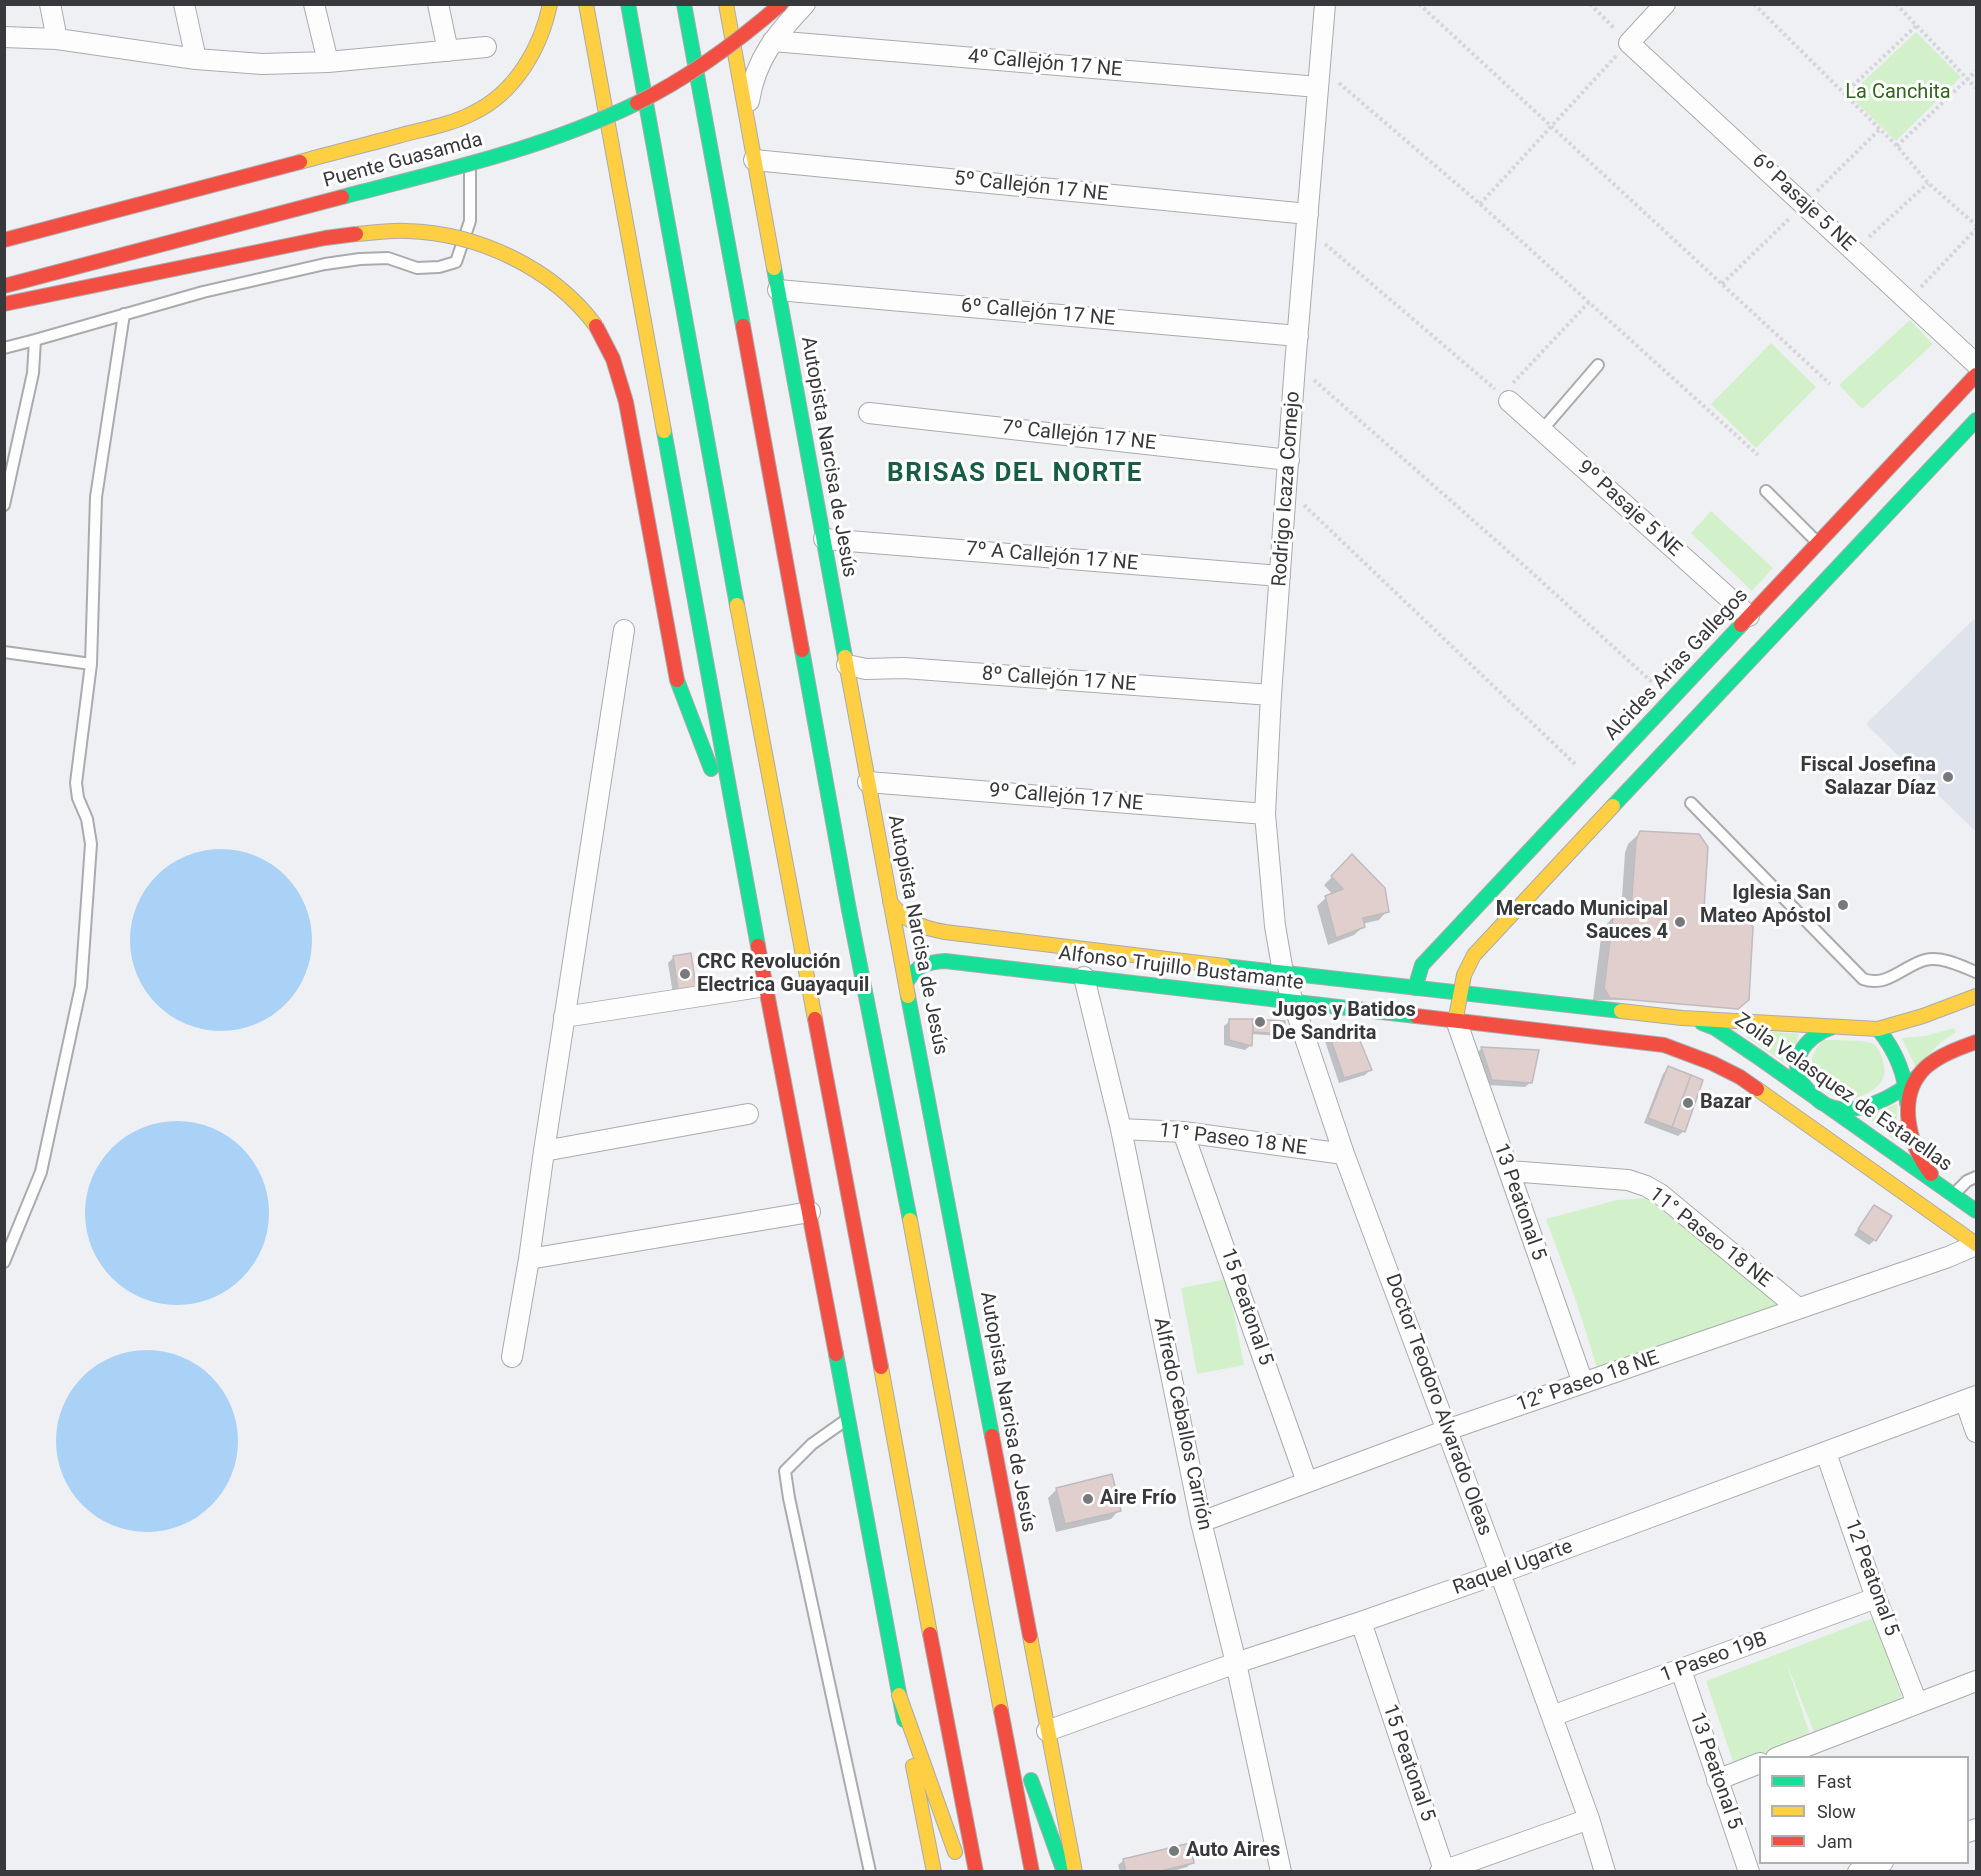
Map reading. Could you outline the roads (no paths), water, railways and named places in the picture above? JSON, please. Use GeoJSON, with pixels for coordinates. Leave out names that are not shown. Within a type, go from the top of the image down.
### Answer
{"type":"FeatureCollection","features":[{"type":"Feature","properties":{"kind":"main road"},"geometry":{"type":"LineString","coordinates":[[4,240],[443,124],[481,109],[511,83],[522,70],[538,42],[550,4]]}},
{"type":"Feature","properties":{"kind":"main road"},"geometry":{"type":"LineString","coordinates":[[586,4],[740,847],[934,1872]]}},
{"type":"Feature","properties":{"kind":"main road"},"geometry":{"type":"LineString","coordinates":[[628,4],[793,909],[851,1204],[976,1872]]}},
{"type":"Feature","properties":{"kind":"main road"},"geometry":{"type":"LineString","coordinates":[[684,4],[847,898],[1032,1872]]}},
{"type":"Feature","properties":{"kind":"main road","name":"Autopista Narcisa de Jesús"},"geometry":{"type":"LineString","coordinates":[[726,4],[890,903],[946,1186],[1075,1872]]}},
{"type":"Feature","properties":{"kind":"main road"},"geometry":{"type":"LineString","coordinates":[[685,60],[759,4]]}},
{"type":"Feature","properties":{"kind":"main road","name":"Puente Guasamda"},"geometry":{"type":"LineString","coordinates":[[4,285],[556,140],[630,108],[666,88],[714,58],[781,4]]}},
{"type":"Feature","properties":{"kind":"main road","name":"Puente Guasamda"},"geometry":{"type":"LineString","coordinates":[[211,217],[541,131],[580,116],[665,72]]}},
{"type":"Feature","properties":{"kind":"main road"},"geometry":{"type":"LineString","coordinates":[[4,304],[314,240],[370,232],[408,231],[470,240],[498,250],[560,290],[591,320],[617,366],[626,402],[677,680],[740,847]]}},
{"type":"Feature","properties":{"kind":"main road","name":"Alcides Arias Gallegos"},"geometry":{"type":"LineString","coordinates":[[1415,988],[1422,965],[1977,375]]}},
{"type":"Feature","properties":{"kind":"main road"},"geometry":{"type":"LineString","coordinates":[[1456,1020],[1466,969],[1474,955],[1977,420]]}},
{"type":"Feature","properties":{"kind":"main road","name":"Alfonso Trujillo Bustamante"},"geometry":{"type":"LineString","coordinates":[[890,903],[896,913],[915,925],[967,936],[1682,1018]]}},
{"type":"Feature","properties":{"kind":"main road","name":"Alfonso Trujillo Bustamante"},"geometry":{"type":"LineString","coordinates":[[906,983],[918,965],[945,961],[1664,1045],[1706,1059],[1740,1077],[1977,1245]]}},
{"type":"Feature","properties":{"kind":"main road"},"geometry":{"type":"LineString","coordinates":[[1682,1018],[1878,1029],[1923,1016],[1977,996]]}},
{"type":"Feature","properties":{"kind":"main road","name":"Zoila Velasquez de Estarellas"},"geometry":{"type":"LineString","coordinates":[[1682,1018],[1715,1028],[1977,1211]]}},
{"type":"Feature","properties":{"kind":"main road"},"geometry":{"type":"LineString","coordinates":[[1833,1027],[1817,1032],[1810,1038],[1804,1044],[1798,1060],[1800,1077],[1804,1085],[1823,1104],[1840,1107],[1858,1108],[1891,1098],[1907,1088],[1931,1063],[1977,1042]]}},
{"type":"Feature","properties":{"kind":"main road"},"geometry":{"type":"LineString","coordinates":[[1878,1029],[1887,1039],[1900,1062],[1907,1088],[1907,1112],[1916,1154],[1940,1185]]}},
{"type":"Feature","properties":{"kind":"main road"},"geometry":{"type":"LineString","coordinates":[[1907,1112],[1913,1086],[1919,1075]]}},
{"type":"Feature","properties":{"kind":"main road"},"geometry":{"type":"LineString","coordinates":[[994,1677],[1064,1872]]}},
{"type":"Feature","properties":{"kind":"main road"},"geometry":{"type":"LineString","coordinates":[[899,1695],[958,1860]]}},
{"type":"Feature","properties":{"kind":"street"},"geometry":{"type":"LineString","coordinates":[[50,4],[57,39]]}},
{"type":"Feature","properties":{"kind":"street"},"geometry":{"type":"LineString","coordinates":[[183,4],[196,59]]}},
{"type":"Feature","properties":{"kind":"street"},"geometry":{"type":"LineString","coordinates":[[314,4],[328,62]]}},
{"type":"Feature","properties":{"kind":"street"},"geometry":{"type":"LineString","coordinates":[[438,4],[448,51]]}},
{"type":"Feature","properties":{"kind":"street"},"geometry":{"type":"LineString","coordinates":[[747,118],[753,80],[763,57],[773,41],[805,4]]}},
{"type":"Feature","properties":{"kind":"street","name":"Rodrigo Icaza Cornejo"},"geometry":{"type":"LineString","coordinates":[[1283,972],[1275,926],[1265,814],[1271,695],[1295,365],[1325,4]]}},
{"type":"Feature","properties":{"kind":"street","name":"6º Pasaje 5 NE"},"geometry":{"type":"LineString","coordinates":[[1665,4],[1629,43],[1977,364]]}},
{"type":"Feature","properties":{"kind":"street"},"geometry":{"type":"LineString","coordinates":[[4,37],[57,39],[196,59],[262,64],[328,62],[486,47]]}},
{"type":"Feature","properties":{"kind":"street","name":"4º Callejón 17 NE"},"geometry":{"type":"LineString","coordinates":[[773,41],[1318,87]]}},
{"type":"Feature","properties":{"kind":"street","name":"5º Callejón 17 NE"},"geometry":{"type":"LineString","coordinates":[[754,160],[1307,222]]}},
{"type":"Feature","properties":{"kind":"street","name":"6º Callejón 17 NE"},"geometry":{"type":"LineString","coordinates":[[778,290],[1298,336]]}},
{"type":"Feature","properties":{"kind":"street","name":"9º Pasaje 5 NE"},"geometry":{"type":"LineString","coordinates":[[1506,398],[1749,616]]}},
{"type":"Feature","properties":{"kind":"street","name":"7º Callejón 17 NE"},"geometry":{"type":"LineString","coordinates":[[869,413],[1289,460]]}},
{"type":"Feature","properties":{"kind":"street","name":"7º A Callejón 17 NE"},"geometry":{"type":"LineString","coordinates":[[824,539],[1280,576]]}},
{"type":"Feature","properties":{"kind":"street"},"geometry":{"type":"LineString","coordinates":[[512,1357],[530,1259],[564,1017],[624,630]]}},
{"type":"Feature","properties":{"kind":"street","name":"8º Callejón 17 NE"},"geometry":{"type":"LineString","coordinates":[[847,665],[866,669],[904,668],[1271,695]]}},
{"type":"Feature","properties":{"kind":"street","name":"9º Callejón 17 NE"},"geometry":{"type":"LineString","coordinates":[[868,782],[1265,814]]}},
{"type":"Feature","properties":{"kind":"street","name":"Doctor Teodoro Alvarado Oleas"},"geometry":{"type":"LineString","coordinates":[[1283,972],[1344,1154],[1552,1716],[1589,1819],[1605,1872]]}},
{"type":"Feature","properties":{"kind":"street","name":"Alfredo Ceballos Carrión"},"geometry":{"type":"LineString","coordinates":[[1084,977],[1121,1129],[1201,1522],[1236,1663],[1281,1872]]}},
{"type":"Feature","properties":{"kind":"street"},"geometry":{"type":"LineString","coordinates":[[564,1017],[766,986]]}},
{"type":"Feature","properties":{"kind":"street","name":"13 Peatonal 5"},"geometry":{"type":"LineString","coordinates":[[1456,1020],[1583,1383]]}},
{"type":"Feature","properties":{"kind":"street"},"geometry":{"type":"LineString","coordinates":[[544,1151],[748,1114]]}},
{"type":"Feature","properties":{"kind":"street","name":"11° Paseo 18 NE"},"geometry":{"type":"LineString","coordinates":[[1121,1129],[1183,1132],[1344,1154]]}},
{"type":"Feature","properties":{"kind":"street","name":"15 Peatonal 5"},"geometry":{"type":"LineString","coordinates":[[1183,1132],[1307,1482]]}},
{"type":"Feature","properties":{"kind":"street","name":"11° Paseo 18 NE"},"geometry":{"type":"LineString","coordinates":[[1509,1171],[1628,1180],[1646,1186],[1660,1194],[1798,1308]]}},
{"type":"Feature","properties":{"kind":"street"},"geometry":{"type":"LineString","coordinates":[[530,1259],[810,1212]]}},
{"type":"Feature","properties":{"kind":"street","name":"12° Paseo 18 NE"},"geometry":{"type":"LineString","coordinates":[[1201,1522],[1447,1430],[1977,1245]]}},
{"type":"Feature","properties":{"kind":"street"},"geometry":{"type":"LineString","coordinates":[[1971,1398],[1977,1432]]}},
{"type":"Feature","properties":{"kind":"street","name":"Raquel Ugarte"},"geometry":{"type":"LineString","coordinates":[[1047,1731],[1236,1663],[1500,1573],[1971,1398]]}},
{"type":"Feature","properties":{"kind":"street","name":"12 Peatonal 5"},"geometry":{"type":"LineString","coordinates":[[1826,1453],[1876,1598],[1917,1703]]}},
{"type":"Feature","properties":{"kind":"street","name":"1 Paseo 19B"},"geometry":{"type":"LineString","coordinates":[[1552,1716],[1876,1598]]}},
{"type":"Feature","properties":{"kind":"street","name":"15 Peatonal 5"},"geometry":{"type":"LineString","coordinates":[[1361,1622],[1442,1871]]}},
{"type":"Feature","properties":{"kind":"street","name":"13 Peatonal 5"},"geometry":{"type":"LineString","coordinates":[[1681,1670],[1749,1872]]}},
{"type":"Feature","properties":{"kind":"street"},"geometry":{"type":"LineString","coordinates":[[1781,1756],[1977,1681]]}},
{"type":"Feature","properties":{"kind":"street"},"geometry":{"type":"LineString","coordinates":[[1717,1780],[1759,1764]]}},
{"type":"Feature","properties":{"kind":"street"},"geometry":{"type":"LineString","coordinates":[[1442,1871],[1589,1819]]}},
{"type":"Feature","properties":{"kind":"street"},"geometry":{"type":"LineString","coordinates":[[1858,1872],[1880,1864]]}},
{"type":"Feature","properties":{"kind":"lane"},"geometry":{"type":"LineString","coordinates":[[4,348],[203,292],[325,264],[388,258],[417,268],[439,267],[456,262],[470,221],[470,164]]}},
{"type":"Feature","properties":{"kind":"lane"},"geometry":{"type":"LineString","coordinates":[[4,1262],[41,1172],[81,986],[91,844],[87,819],[78,798],[76,783],[91,663],[96,497],[124,314]]}},
{"type":"Feature","properties":{"kind":"lane"},"geometry":{"type":"LineString","coordinates":[[4,505],[33,373],[35,340]]}},
{"type":"Feature","properties":{"kind":"lane"},"geometry":{"type":"LineString","coordinates":[[1542,430],[1598,365]]}},
{"type":"Feature","properties":{"kind":"lane"},"geometry":{"type":"LineString","coordinates":[[1766,490],[1818,544]]}},
{"type":"Feature","properties":{"kind":"lane"},"geometry":{"type":"LineString","coordinates":[[4,652],[91,663]]}},
{"type":"Feature","properties":{"kind":"lane"},"geometry":{"type":"LineString","coordinates":[[1692,803],[1863,979],[1872,982],[1886,980],[1925,960],[1938,959],[1977,972]]}},
{"type":"Feature","properties":{"kind":"lane"},"geometry":{"type":"LineString","coordinates":[[1954,1194],[1967,1181],[1977,1177]]}},
{"type":"Feature","properties":{"kind":"lane"},"geometry":{"type":"LineString","coordinates":[[848,1418],[812,1444],[785,1471],[870,1872]]}},
{"type":"Feature","properties":{"kind":"water"},"geometry":{"type":"Polygon","coordinates":[[[221,849],[239,850],[256,855],[286,875],[306,905],[311,922],[311,958],[306,975],[286,1005],[256,1025],[239,1030],[221,1031],[203,1030],[186,1025],[156,1005],[136,975],[131,958],[130,940],[131,922],[136,905],[156,875],[186,855],[203,850],[221,849]]]}},
{"type":"Feature","properties":{"kind":"water"},"geometry":{"type":"Polygon","coordinates":[[[177,1121],[212,1128],[242,1148],[262,1178],[269,1213],[262,1248],[242,1278],[212,1298],[177,1305],[142,1298],[112,1278],[92,1248],[85,1213],[92,1178],[112,1148],[142,1128],[177,1121]]]}},
{"type":"Feature","properties":{"kind":"water"},"geometry":{"type":"Polygon","coordinates":[[[147,1350],[165,1351],[182,1356],[212,1376],[232,1406],[237,1423],[237,1459],[232,1476],[212,1506],[182,1526],[165,1531],[147,1532],[129,1531],[112,1526],[82,1506],[62,1476],[57,1459],[56,1441],[57,1423],[62,1406],[82,1376],[112,1356],[129,1351],[147,1350]]]}},
{"type":"Feature","properties":{"kind":"place","name":"Fiscal Josefina Salazar Díaz"},"geometry":{"type":"Point","coordinates":[1948,777]}},
{"type":"Feature","properties":{"kind":"place","name":"Iglesia San Mateo Apóstol"},"geometry":{"type":"Point","coordinates":[1843,905]}},
{"type":"Feature","properties":{"kind":"place","name":"Mercado Municipal Sauces 4"},"geometry":{"type":"Point","coordinates":[1680,922]}},
{"type":"Feature","properties":{"kind":"place","name":"CRC Revolución Electrica Guayaquil"},"geometry":{"type":"Point","coordinates":[685,974]}},
{"type":"Feature","properties":{"kind":"place","name":"Jugos y Batidos De Sandrita"},"geometry":{"type":"Point","coordinates":[1260,1022]}},
{"type":"Feature","properties":{"kind":"place","name":"Bazar"},"geometry":{"type":"Point","coordinates":[1688,1103]}},
{"type":"Feature","properties":{"kind":"place","name":"Aire Frío"},"geometry":{"type":"Point","coordinates":[1088,1499]}},
{"type":"Feature","properties":{"kind":"place","name":"Auto Aires"},"geometry":{"type":"Point","coordinates":[1174,1851]}},
{"type":"Feature","properties":{"kind":"district","name":"BRISAS DEL NORTE"},"geometry":{"type":"Point","coordinates":[1015,474]}},
{"type":"Feature","properties":{"kind":"park label","name":"La Canchita"},"geometry":{"type":"Point","coordinates":[1898,93]}}]}
